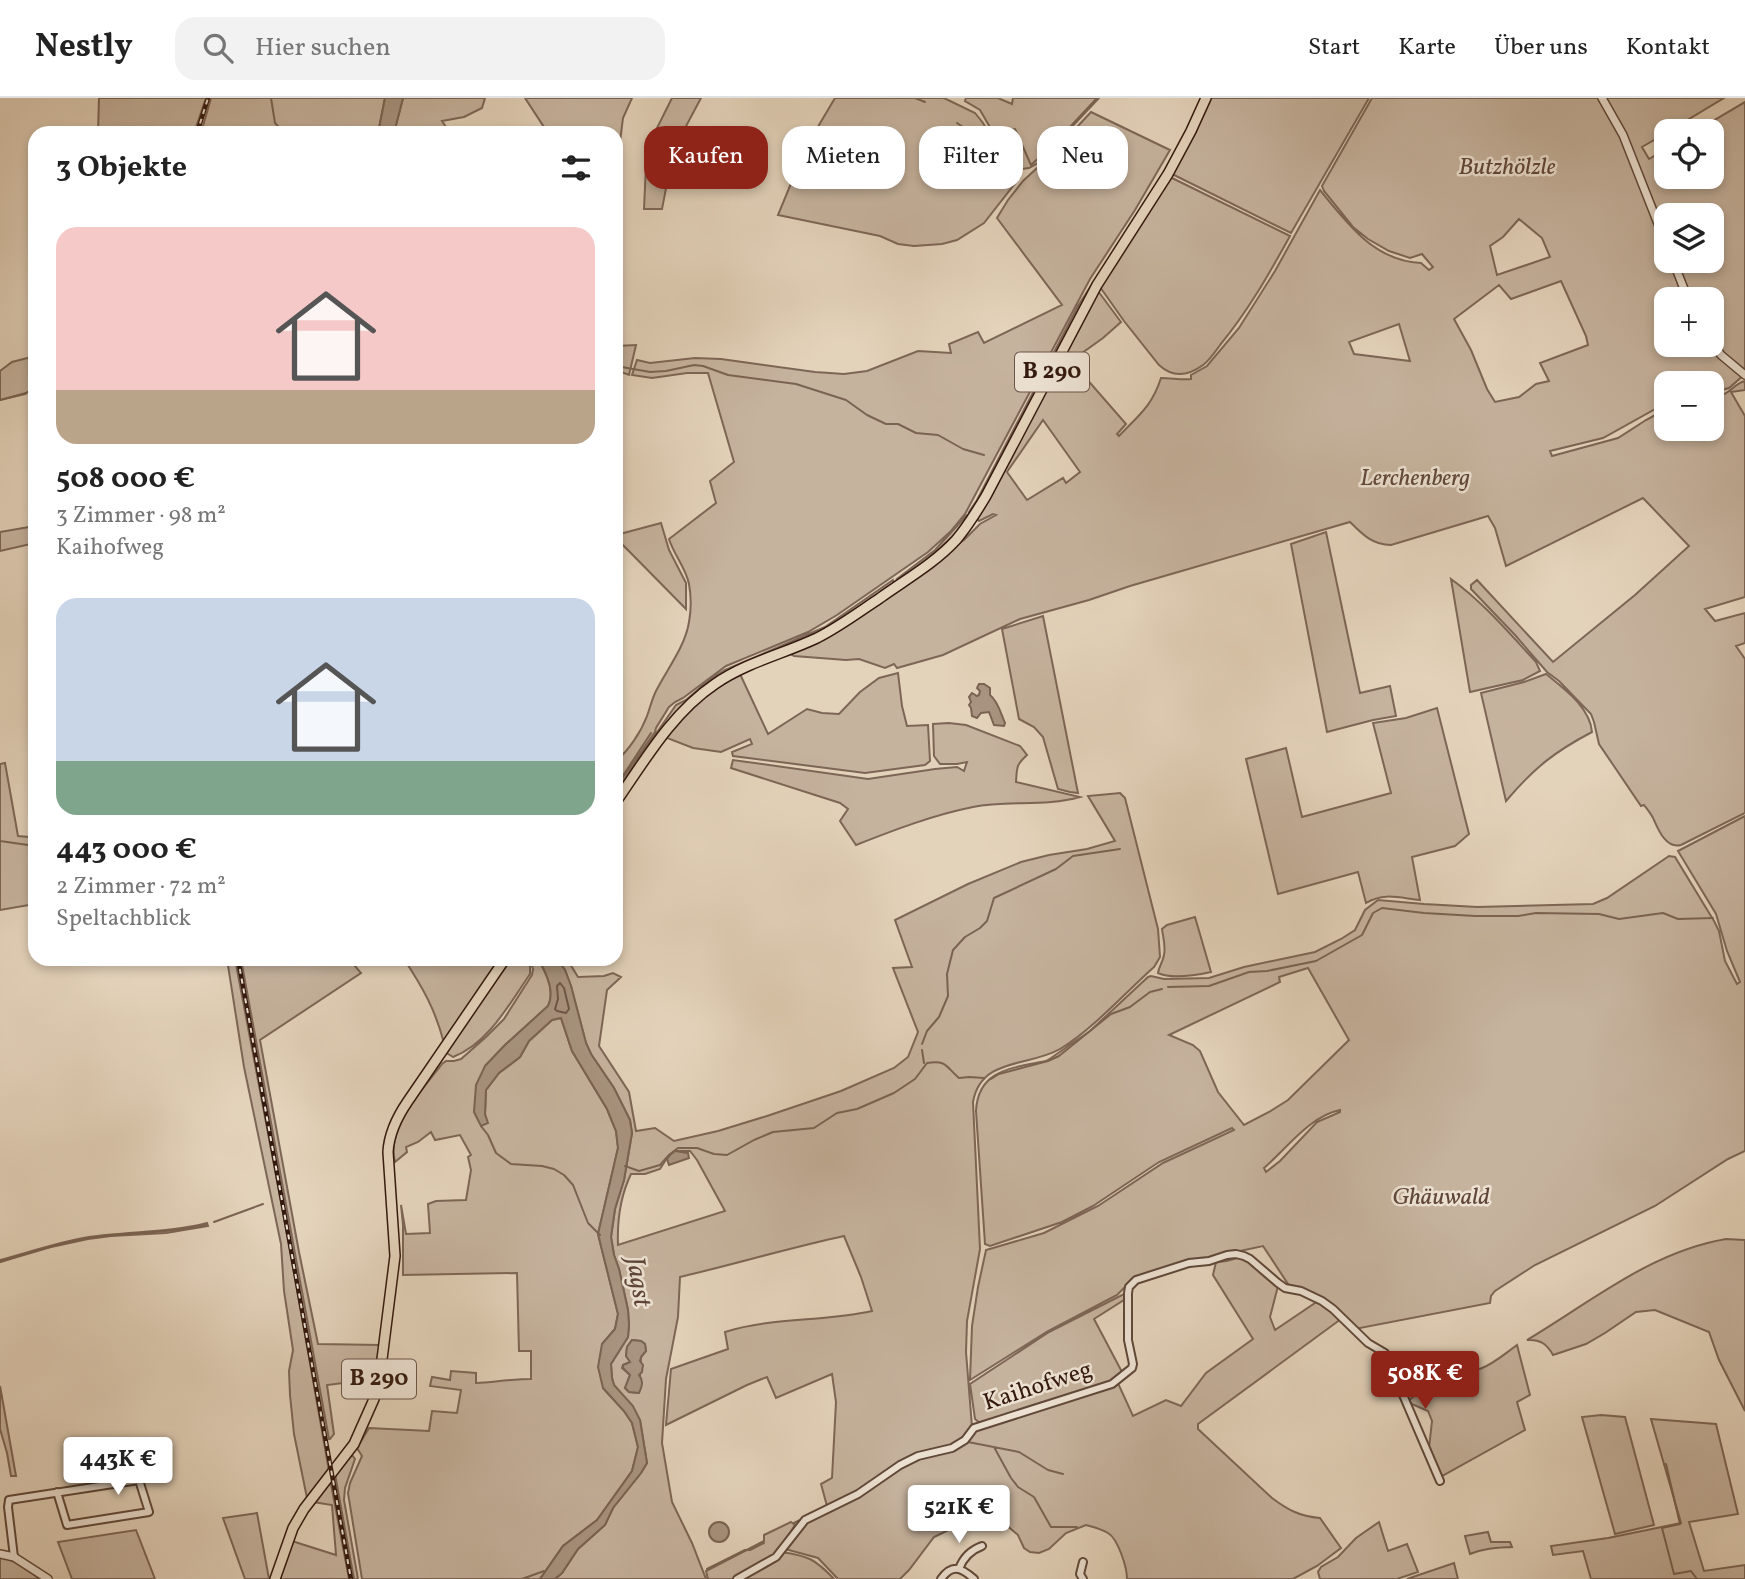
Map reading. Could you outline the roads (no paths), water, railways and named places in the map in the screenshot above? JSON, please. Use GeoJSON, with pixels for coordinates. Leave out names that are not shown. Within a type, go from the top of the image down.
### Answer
{"type":"FeatureCollection","features":[{"type":"Feature","properties":{"kind":"main road","name":"B 290"},"geometry":{"type":"LineString","coordinates":[[623,792],[674,720],[712,685],[743,668],[834,629],[916,572],[955,541],[973,520],[1097,285],[1168,174],[1206,98]]}},
{"type":"Feature","properties":{"kind":"main road","name":"B 290"},"geometry":{"type":"LineString","coordinates":[[275,1579],[293,1528],[304,1509],[354,1444],[374,1399],[380,1375],[395,1256],[388,1152],[392,1131],[399,1114],[500,966]]}},
{"type":"Feature","properties":{"kind":"street"},"geometry":{"type":"LineString","coordinates":[[1602,98],[1623,135],[1654,213]]}},
{"type":"Feature","properties":{"kind":"street"},"geometry":{"type":"LineString","coordinates":[[1724,357],[1745,374]]}},
{"type":"Feature","properties":{"kind":"street","name":"Kaihofweg"},"geometry":{"type":"LineString","coordinates":[[737,1579],[776,1557],[805,1520],[858,1494],[900,1465],[918,1456],[951,1448],[965,1440],[974,1428],[1112,1384],[1132,1368],[1133,1364],[1128,1340],[1128,1293],[1132,1283],[1189,1263],[1209,1261],[1227,1255],[1236,1254],[1250,1259],[1285,1288],[1301,1291],[1322,1301],[1368,1343],[1385,1353],[1440,1481]]}},
{"type":"Feature","properties":{"kind":"street"},"geometry":{"type":"LineString","coordinates":[[15,1557],[9,1500],[57,1492],[139,1480],[149,1512],[67,1525],[57,1492]]}},
{"type":"Feature","properties":{"kind":"street"},"geometry":{"type":"LineString","coordinates":[[959,1569],[962,1561],[974,1549],[982,1546]]}},
{"type":"Feature","properties":{"kind":"street"},"geometry":{"type":"LineString","coordinates":[[0,1554],[15,1557],[44,1578]]}},
{"type":"Feature","properties":{"kind":"street"},"geometry":{"type":"LineString","coordinates":[[1083,1562],[1080,1574],[1083,1579]]}},
{"type":"Feature","properties":{"kind":"street"},"geometry":{"type":"LineString","coordinates":[[941,1579],[947,1570],[959,1569],[974,1579]]}},
{"type":"Feature","properties":{"kind":"water"},"geometry":{"type":"Polygon","coordinates":[[[385,98],[403,98],[396,126],[379,126],[385,98]]]}},
{"type":"Feature","properties":{"kind":"water"},"geometry":{"type":"Polygon","coordinates":[[[979,684],[990,688],[990,695],[999,708],[1004,726],[994,725],[989,712],[981,713],[977,718],[972,716],[969,697],[972,693],[979,695],[979,684]]]}},
{"type":"Feature","properties":{"kind":"water"},"geometry":{"type":"Polygon","coordinates":[[[542,966],[562,966],[565,970],[586,1043],[630,1120],[632,1133],[611,1237],[629,1325],[628,1337],[611,1364],[614,1385],[633,1406],[640,1420],[647,1463],[613,1508],[605,1525],[578,1549],[555,1579],[540,1579],[563,1546],[597,1520],[632,1471],[638,1447],[632,1423],[603,1388],[598,1367],[602,1344],[615,1329],[618,1314],[598,1234],[618,1148],[616,1131],[607,1109],[572,1051],[561,1018],[552,1020],[529,1041],[520,1057],[499,1073],[486,1090],[485,1114],[488,1123],[481,1126],[474,1112],[476,1085],[485,1066],[548,1006],[551,995],[542,966]]]}},
{"type":"Feature","properties":{"kind":"water"},"geometry":{"type":"Polygon","coordinates":[[[675,1151],[688,1153],[689,1158],[669,1165],[667,1159],[675,1151]]]}},
{"type":"Feature","properties":{"kind":"water"},"geometry":{"type":"Polygon","coordinates":[[[632,1340],[645,1344],[646,1351],[640,1361],[643,1365],[639,1375],[642,1384],[639,1393],[629,1392],[625,1388],[630,1375],[623,1365],[630,1362],[626,1356],[627,1347],[632,1340]]]}},
{"type":"Feature","properties":{"kind":"water"},"geometry":{"type":"Polygon","coordinates":[[[715,1522],[723,1522],[729,1532],[723,1542],[715,1542],[709,1536],[709,1528],[715,1522]]]}},
{"type":"Feature","properties":{"kind":"waterway"},"geometry":{"type":"LineString","coordinates":[[271,98],[278,126]]}},
{"type":"Feature","properties":{"kind":"waterway"},"geometry":{"type":"LineString","coordinates":[[915,98],[925,102]]}},
{"type":"Feature","properties":{"kind":"waterway"},"geometry":{"type":"LineString","coordinates":[[1023,147],[1031,165],[1097,98]]}},
{"type":"Feature","properties":{"kind":"waterway"},"geometry":{"type":"LineString","coordinates":[[957,123],[962,126]]}},
{"type":"Feature","properties":{"kind":"waterway"},"geometry":{"type":"LineString","coordinates":[[623,367],[650,372],[694,365],[728,375],[796,384],[846,400],[886,424],[898,424],[916,433],[938,435],[963,449],[984,455]]}},
{"type":"Feature","properties":{"kind":"waterway"},"geometry":{"type":"LineString","coordinates":[[0,400],[28,392]]}},
{"type":"Feature","properties":{"kind":"waterway"},"geometry":{"type":"LineString","coordinates":[[623,774],[651,733]]}},
{"type":"Feature","properties":{"kind":"waterway"},"geometry":{"type":"LineString","coordinates":[[0,841],[28,845]]}},
{"type":"Feature","properties":{"kind":"waterway"},"geometry":{"type":"LineString","coordinates":[[922,1044],[948,996],[947,974],[953,950],[965,937],[987,921],[994,898],[1056,869],[1073,856],[1120,849]]}},
{"type":"Feature","properties":{"kind":"waterway"},"geometry":{"type":"LineString","coordinates":[[1168,987],[1209,986],[1249,972],[1316,961],[1362,935],[1373,913],[1382,908],[1475,916],[1599,914],[1619,919],[1663,913],[1678,919],[1713,918]]}},
{"type":"Feature","properties":{"kind":"waterway"},"geometry":{"type":"LineString","coordinates":[[991,1079],[999,1074],[1059,1056],[1111,1014],[1130,1007],[1150,992],[1162,989]]}},
{"type":"Feature","properties":{"kind":"waterway"},"geometry":{"type":"LineString","coordinates":[[922,1050],[924,1063]]}},
{"type":"Feature","properties":{"kind":"waterway"},"geometry":{"type":"LineString","coordinates":[[625,1166],[639,1171],[660,1165],[678,1148],[697,1148],[727,1155],[773,1132],[814,1128],[837,1113],[857,1109],[894,1093],[915,1079],[927,1063],[942,1063],[959,1078],[984,1078]]}},
{"type":"Feature","properties":{"kind":"waterway"},"geometry":{"type":"LineString","coordinates":[[481,1126],[496,1153],[511,1164],[542,1166],[564,1175],[573,1185],[588,1223],[600,1235]]}},
{"type":"Feature","properties":{"kind":"waterway"},"geometry":{"type":"LineString","coordinates":[[214,1222],[263,1204]]}},
{"type":"Feature","properties":{"kind":"waterway"},"geometry":{"type":"LineString","coordinates":[[0,1262],[52,1246],[91,1238],[181,1230],[206,1225]]}},
{"type":"Feature","properties":{"kind":"waterway"},"geometry":{"type":"LineString","coordinates":[[968,1442],[1019,1452],[1048,1470],[1063,1474]]}},
{"type":"Feature","properties":{"kind":"waterway"},"geometry":{"type":"LineString","coordinates":[[994,1447],[1011,1478],[1018,1487],[1034,1497],[1051,1527],[1077,1527]]}},
{"type":"Feature","properties":{"kind":"waterway"},"geometry":{"type":"LineString","coordinates":[[1666,1464],[1680,1524],[1662,1528],[1674,1574],[1691,1571],[1697,1579]]}},
{"type":"Feature","properties":{"kind":"waterway"},"geometry":{"type":"LineString","coordinates":[[822,1508],[848,1495]]}},
{"type":"Feature","properties":{"kind":"waterway"},"geometry":{"type":"LineString","coordinates":[[794,1523],[802,1519]]}},
{"type":"Feature","properties":{"kind":"waterway"},"geometry":{"type":"LineString","coordinates":[[707,1569],[764,1543]]}},
{"type":"Feature","properties":{"kind":"waterway"},"geometry":{"type":"LineString","coordinates":[[522,1579],[544,1571]]}},
{"type":"Feature","properties":{"kind":"railway"},"geometry":{"type":"LineString","coordinates":[[199,126],[208,98]]}},
{"type":"Feature","properties":{"kind":"railway"},"geometry":{"type":"LineString","coordinates":[[239,966],[351,1579]]}},
{"type":"Feature","properties":{"kind":"park label","name":"Butzhölzle"},"geometry":{"type":"Point","coordinates":[1507,168]}},
{"type":"Feature","properties":{"kind":"park label","name":"Lerchenberg"},"geometry":{"type":"Point","coordinates":[1415,479]}},
{"type":"Feature","properties":{"kind":"park label","name":"Ghäuwald"},"geometry":{"type":"Point","coordinates":[1441,1198]}},
{"type":"Feature","properties":{"kind":"water label","name":"Jagst"},"geometry":{"type":"Point","coordinates":[638,1282]}}]}
